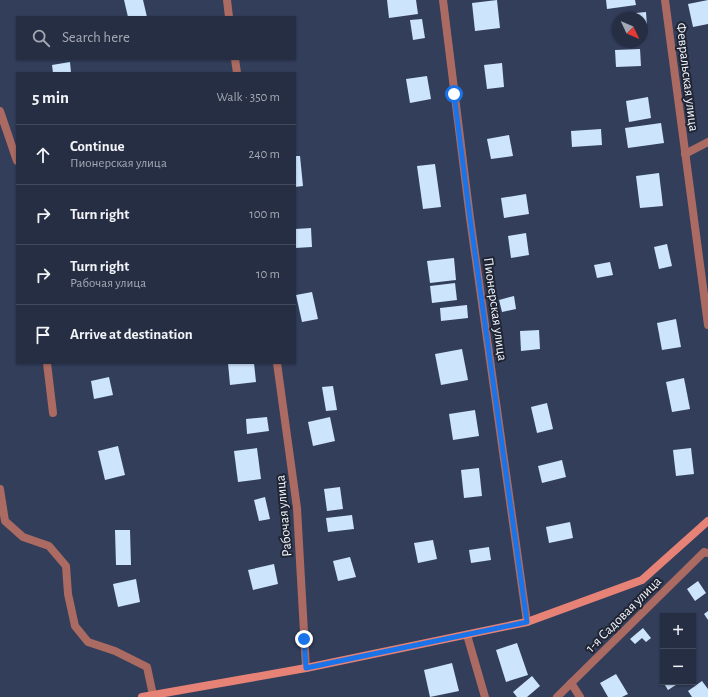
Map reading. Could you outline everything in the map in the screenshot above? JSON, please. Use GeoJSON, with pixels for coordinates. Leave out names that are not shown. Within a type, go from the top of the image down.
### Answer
{"type":"FeatureCollection","features":[{"type":"Feature","properties":{"kind":"street"},"geometry":{"type":"LineString","coordinates":[[227,0],[229,16]]}},
{"type":"Feature","properties":{"kind":"street","name":"Пионерская улица"},"geometry":{"type":"LineString","coordinates":[[443,0],[470,218],[527,622]]}},
{"type":"Feature","properties":{"kind":"street","name":"Февральская улица"},"geometry":{"type":"LineString","coordinates":[[665,0],[708,325]]}},
{"type":"Feature","properties":{"kind":"street"},"geometry":{"type":"LineString","coordinates":[[235,60],[237,72]]}},
{"type":"Feature","properties":{"kind":"street"},"geometry":{"type":"LineString","coordinates":[[0,111],[16,158]]}},
{"type":"Feature","properties":{"kind":"street"},"geometry":{"type":"LineString","coordinates":[[685,154],[708,142]]}},
{"type":"Feature","properties":{"kind":"street"},"geometry":{"type":"LineString","coordinates":[[47,364],[53,413]]}},
{"type":"Feature","properties":{"kind":"street","name":"Рабочая улица"},"geometry":{"type":"LineString","coordinates":[[277,364],[297,508],[306,668]]}},
{"type":"Feature","properties":{"kind":"street"},"geometry":{"type":"LineString","coordinates":[[0,489],[5,521],[23,537],[49,546],[66,566],[68,594],[75,626],[88,642],[115,651],[147,667],[153,695]]}},
{"type":"Feature","properties":{"kind":"street"},"geometry":{"type":"LineString","coordinates":[[142,697],[306,668],[527,622],[642,580],[707,523]]}},
{"type":"Feature","properties":{"kind":"street","name":"1-я Садовая улица"},"geometry":{"type":"LineString","coordinates":[[557,697],[704,552],[708,553]]}},
{"type":"Feature","properties":{"kind":"street"},"geometry":{"type":"LineString","coordinates":[[467,635],[485,697]]}},
{"type":"Feature","properties":{"kind":"street"},"geometry":{"type":"LineString","coordinates":[[571,683],[580,697]]}},
{"type":"Feature","properties":{"kind":"building"},"geometry":{"type":"Polygon","coordinates":[[[124,0],[143,0],[147,16],[128,16],[124,0]]]}},
{"type":"Feature","properties":{"kind":"building"},"geometry":{"type":"Polygon","coordinates":[[[387,0],[416,0],[418,14],[389,18],[387,0]]]}},
{"type":"Feature","properties":{"kind":"building"},"geometry":{"type":"Polygon","coordinates":[[[497,0],[500,28],[475,31],[472,3],[497,0]]]}},
{"type":"Feature","properties":{"kind":"building"},"geometry":{"type":"Polygon","coordinates":[[[606,0],[635,0],[636,5],[607,9],[606,0]]]}},
{"type":"Feature","properties":{"kind":"building"},"geometry":{"type":"Polygon","coordinates":[[[708,0],[708,24],[693,27],[688,4],[708,0]]]}},
{"type":"Feature","properties":{"kind":"building"},"geometry":{"type":"Polygon","coordinates":[[[422,19],[425,38],[413,40],[410,20],[422,19]]]}},
{"type":"Feature","properties":{"kind":"building"},"geometry":{"type":"Polygon","coordinates":[[[640,49],[641,66],[616,67],[615,50],[640,49]]]}},
{"type":"Feature","properties":{"kind":"building"},"geometry":{"type":"Polygon","coordinates":[[[70,62],[71,72],[53,72],[52,65],[70,62]]]}},
{"type":"Feature","properties":{"kind":"building"},"geometry":{"type":"Polygon","coordinates":[[[502,63],[504,87],[487,89],[484,65],[502,63]]]}},
{"type":"Feature","properties":{"kind":"building"},"geometry":{"type":"Polygon","coordinates":[[[427,76],[431,99],[410,103],[406,79],[427,76]]]}},
{"type":"Feature","properties":{"kind":"building"},"geometry":{"type":"Polygon","coordinates":[[[648,97],[651,118],[629,122],[626,101],[648,97]]]}},
{"type":"Feature","properties":{"kind":"building"},"geometry":{"type":"Polygon","coordinates":[[[661,123],[664,143],[628,148],[625,128],[661,123]]]}},
{"type":"Feature","properties":{"kind":"building"},"geometry":{"type":"Polygon","coordinates":[[[601,129],[602,145],[572,147],[571,131],[601,129]]]}},
{"type":"Feature","properties":{"kind":"building"},"geometry":{"type":"Polygon","coordinates":[[[509,135],[513,156],[491,159],[487,139],[509,135]]]}},
{"type":"Feature","properties":{"kind":"building"},"geometry":{"type":"Polygon","coordinates":[[[296,156],[300,156],[303,186],[296,187],[296,156]]]}},
{"type":"Feature","properties":{"kind":"building"},"geometry":{"type":"Polygon","coordinates":[[[435,164],[441,207],[423,209],[417,166],[435,164]]]}},
{"type":"Feature","properties":{"kind":"building"},"geometry":{"type":"Polygon","coordinates":[[[659,173],[663,206],[640,208],[636,176],[659,173]]]}},
{"type":"Feature","properties":{"kind":"building"},"geometry":{"type":"Polygon","coordinates":[[[526,194],[529,214],[504,218],[501,198],[526,194]]]}},
{"type":"Feature","properties":{"kind":"building"},"geometry":{"type":"Polygon","coordinates":[[[311,228],[312,247],[296,248],[296,229],[311,228]]]}},
{"type":"Feature","properties":{"kind":"building"},"geometry":{"type":"Polygon","coordinates":[[[526,233],[529,255],[511,258],[508,236],[526,233]]]}},
{"type":"Feature","properties":{"kind":"building"},"geometry":{"type":"Polygon","coordinates":[[[667,244],[672,266],[659,269],[654,247],[667,244]]]}},
{"type":"Feature","properties":{"kind":"building"},"geometry":{"type":"Polygon","coordinates":[[[454,258],[456,280],[430,283],[427,261],[454,258]]]}},
{"type":"Feature","properties":{"kind":"building"},"geometry":{"type":"Polygon","coordinates":[[[610,262],[613,275],[597,278],[594,265],[610,262]]]}},
{"type":"Feature","properties":{"kind":"building"},"geometry":{"type":"Polygon","coordinates":[[[455,283],[457,300],[432,303],[430,286],[455,283]]]}},
{"type":"Feature","properties":{"kind":"building"},"geometry":{"type":"Polygon","coordinates":[[[312,292],[318,319],[302,322],[296,295],[312,292]]]}},
{"type":"Feature","properties":{"kind":"building"},"geometry":{"type":"Polygon","coordinates":[[[514,296],[516,309],[502,312],[499,300],[514,296]]]}},
{"type":"Feature","properties":{"kind":"building"},"geometry":{"type":"Polygon","coordinates":[[[467,305],[468,318],[441,321],[440,308],[467,305]]]}},
{"type":"Feature","properties":{"kind":"building"},"geometry":{"type":"Polygon","coordinates":[[[676,319],[681,347],[662,350],[657,323],[676,319]]]}},
{"type":"Feature","properties":{"kind":"building"},"geometry":{"type":"Polygon","coordinates":[[[539,330],[540,349],[521,351],[520,331],[539,330]]]}},
{"type":"Feature","properties":{"kind":"building"},"geometry":{"type":"Polygon","coordinates":[[[462,349],[468,380],[441,385],[435,354],[462,349]]]}},
{"type":"Feature","properties":{"kind":"building"},"geometry":{"type":"Polygon","coordinates":[[[228,364],[254,364],[256,382],[230,385],[228,364]]]}},
{"type":"Feature","properties":{"kind":"building"},"geometry":{"type":"Polygon","coordinates":[[[109,377],[113,395],[94,399],[91,381],[109,377]]]}},
{"type":"Feature","properties":{"kind":"building"},"geometry":{"type":"Polygon","coordinates":[[[684,378],[690,409],[672,412],[666,382],[684,378]]]}},
{"type":"Feature","properties":{"kind":"building"},"geometry":{"type":"Polygon","coordinates":[[[333,386],[337,410],[326,411],[322,387],[333,386]]]}},
{"type":"Feature","properties":{"kind":"building"},"geometry":{"type":"Polygon","coordinates":[[[547,403],[553,429],[537,433],[531,407],[547,403]]]}},
{"type":"Feature","properties":{"kind":"building"},"geometry":{"type":"Polygon","coordinates":[[[475,410],[479,436],[453,440],[449,414],[475,410]]]}},
{"type":"Feature","properties":{"kind":"building"},"geometry":{"type":"Polygon","coordinates":[[[267,417],[269,431],[247,434],[246,419],[267,417]]]}},
{"type":"Feature","properties":{"kind":"building"},"geometry":{"type":"Polygon","coordinates":[[[330,417],[335,441],[313,446],[308,422],[330,417]]]}},
{"type":"Feature","properties":{"kind":"building"},"geometry":{"type":"Polygon","coordinates":[[[118,446],[125,475],[105,480],[98,451],[118,446]]]}},
{"type":"Feature","properties":{"kind":"building"},"geometry":{"type":"Polygon","coordinates":[[[257,448],[261,479],[238,482],[234,451],[257,448]]]}},
{"type":"Feature","properties":{"kind":"building"},"geometry":{"type":"Polygon","coordinates":[[[691,448],[694,474],[676,476],[673,450],[691,448]]]}},
{"type":"Feature","properties":{"kind":"building"},"geometry":{"type":"Polygon","coordinates":[[[562,460],[566,477],[542,483],[538,466],[562,460]]]}},
{"type":"Feature","properties":{"kind":"building"},"geometry":{"type":"Polygon","coordinates":[[[479,468],[482,496],[464,498],[461,470],[479,468]]]}},
{"type":"Feature","properties":{"kind":"building"},"geometry":{"type":"Polygon","coordinates":[[[340,487],[343,509],[327,511],[324,489],[340,487]]]}},
{"type":"Feature","properties":{"kind":"building"},"geometry":{"type":"Polygon","coordinates":[[[265,497],[270,519],[259,521],[254,500],[265,497]]]}},
{"type":"Feature","properties":{"kind":"building"},"geometry":{"type":"Polygon","coordinates":[[[352,515],[354,529],[328,532],[326,518],[352,515]]]}},
{"type":"Feature","properties":{"kind":"building"},"geometry":{"type":"Polygon","coordinates":[[[570,522],[573,538],[549,543],[546,527],[570,522]]]}},
{"type":"Feature","properties":{"kind":"building"},"geometry":{"type":"Polygon","coordinates":[[[115,530],[130,530],[131,565],[116,565],[115,530]]]}},
{"type":"Feature","properties":{"kind":"building"},"geometry":{"type":"Polygon","coordinates":[[[433,540],[437,559],[418,563],[414,543],[433,540]]]}},
{"type":"Feature","properties":{"kind":"building"},"geometry":{"type":"Polygon","coordinates":[[[489,547],[491,560],[471,563],[469,550],[489,547]]]}},
{"type":"Feature","properties":{"kind":"building"},"geometry":{"type":"Polygon","coordinates":[[[350,557],[356,577],[338,581],[333,561],[350,557]]]}},
{"type":"Feature","properties":{"kind":"building"},"geometry":{"type":"Polygon","coordinates":[[[274,564],[278,584],[253,590],[248,570],[274,564]]]}},
{"type":"Feature","properties":{"kind":"building"},"geometry":{"type":"Polygon","coordinates":[[[136,579],[140,602],[118,607],[113,584],[136,579]]]}},
{"type":"Feature","properties":{"kind":"building"},"geometry":{"type":"Polygon","coordinates":[[[698,581],[706,593],[695,601],[687,589],[698,581]]]}},
{"type":"Feature","properties":{"kind":"building"},"geometry":{"type":"Polygon","coordinates":[[[708,611],[708,620],[704,614],[708,611]]]}},
{"type":"Feature","properties":{"kind":"building"},"geometry":{"type":"Polygon","coordinates":[[[643,628],[651,638],[646,642],[642,638],[635,644],[630,639],[643,628]]]}},
{"type":"Feature","properties":{"kind":"building"},"geometry":{"type":"Polygon","coordinates":[[[517,643],[528,675],[506,682],[496,650],[517,643]]]}},
{"type":"Feature","properties":{"kind":"building"},"geometry":{"type":"Polygon","coordinates":[[[452,663],[459,691],[430,697],[424,670],[452,663]]]}},
{"type":"Feature","properties":{"kind":"building"},"geometry":{"type":"Polygon","coordinates":[[[616,674],[628,694],[622,697],[608,697],[600,683],[616,674]]]}},
{"type":"Feature","properties":{"kind":"building"},"geometry":{"type":"Polygon","coordinates":[[[532,676],[540,686],[527,697],[517,697],[513,692],[532,676]]]}},
{"type":"Feature","properties":{"kind":"building"},"geometry":{"type":"Polygon","coordinates":[[[702,681],[708,689],[708,697],[692,697],[688,691],[702,681]]]}},
{"type":"Feature","properties":{"kind":"building"},"geometry":{"type":"Polygon","coordinates":[[[665,685],[676,685],[668,690],[665,685]]]}},
{"type":"Feature","properties":{"kind":"route"},"geometry":{"type":"LineString","coordinates":[[304,639],[306,668],[527,622],[454,94]]}}]}
